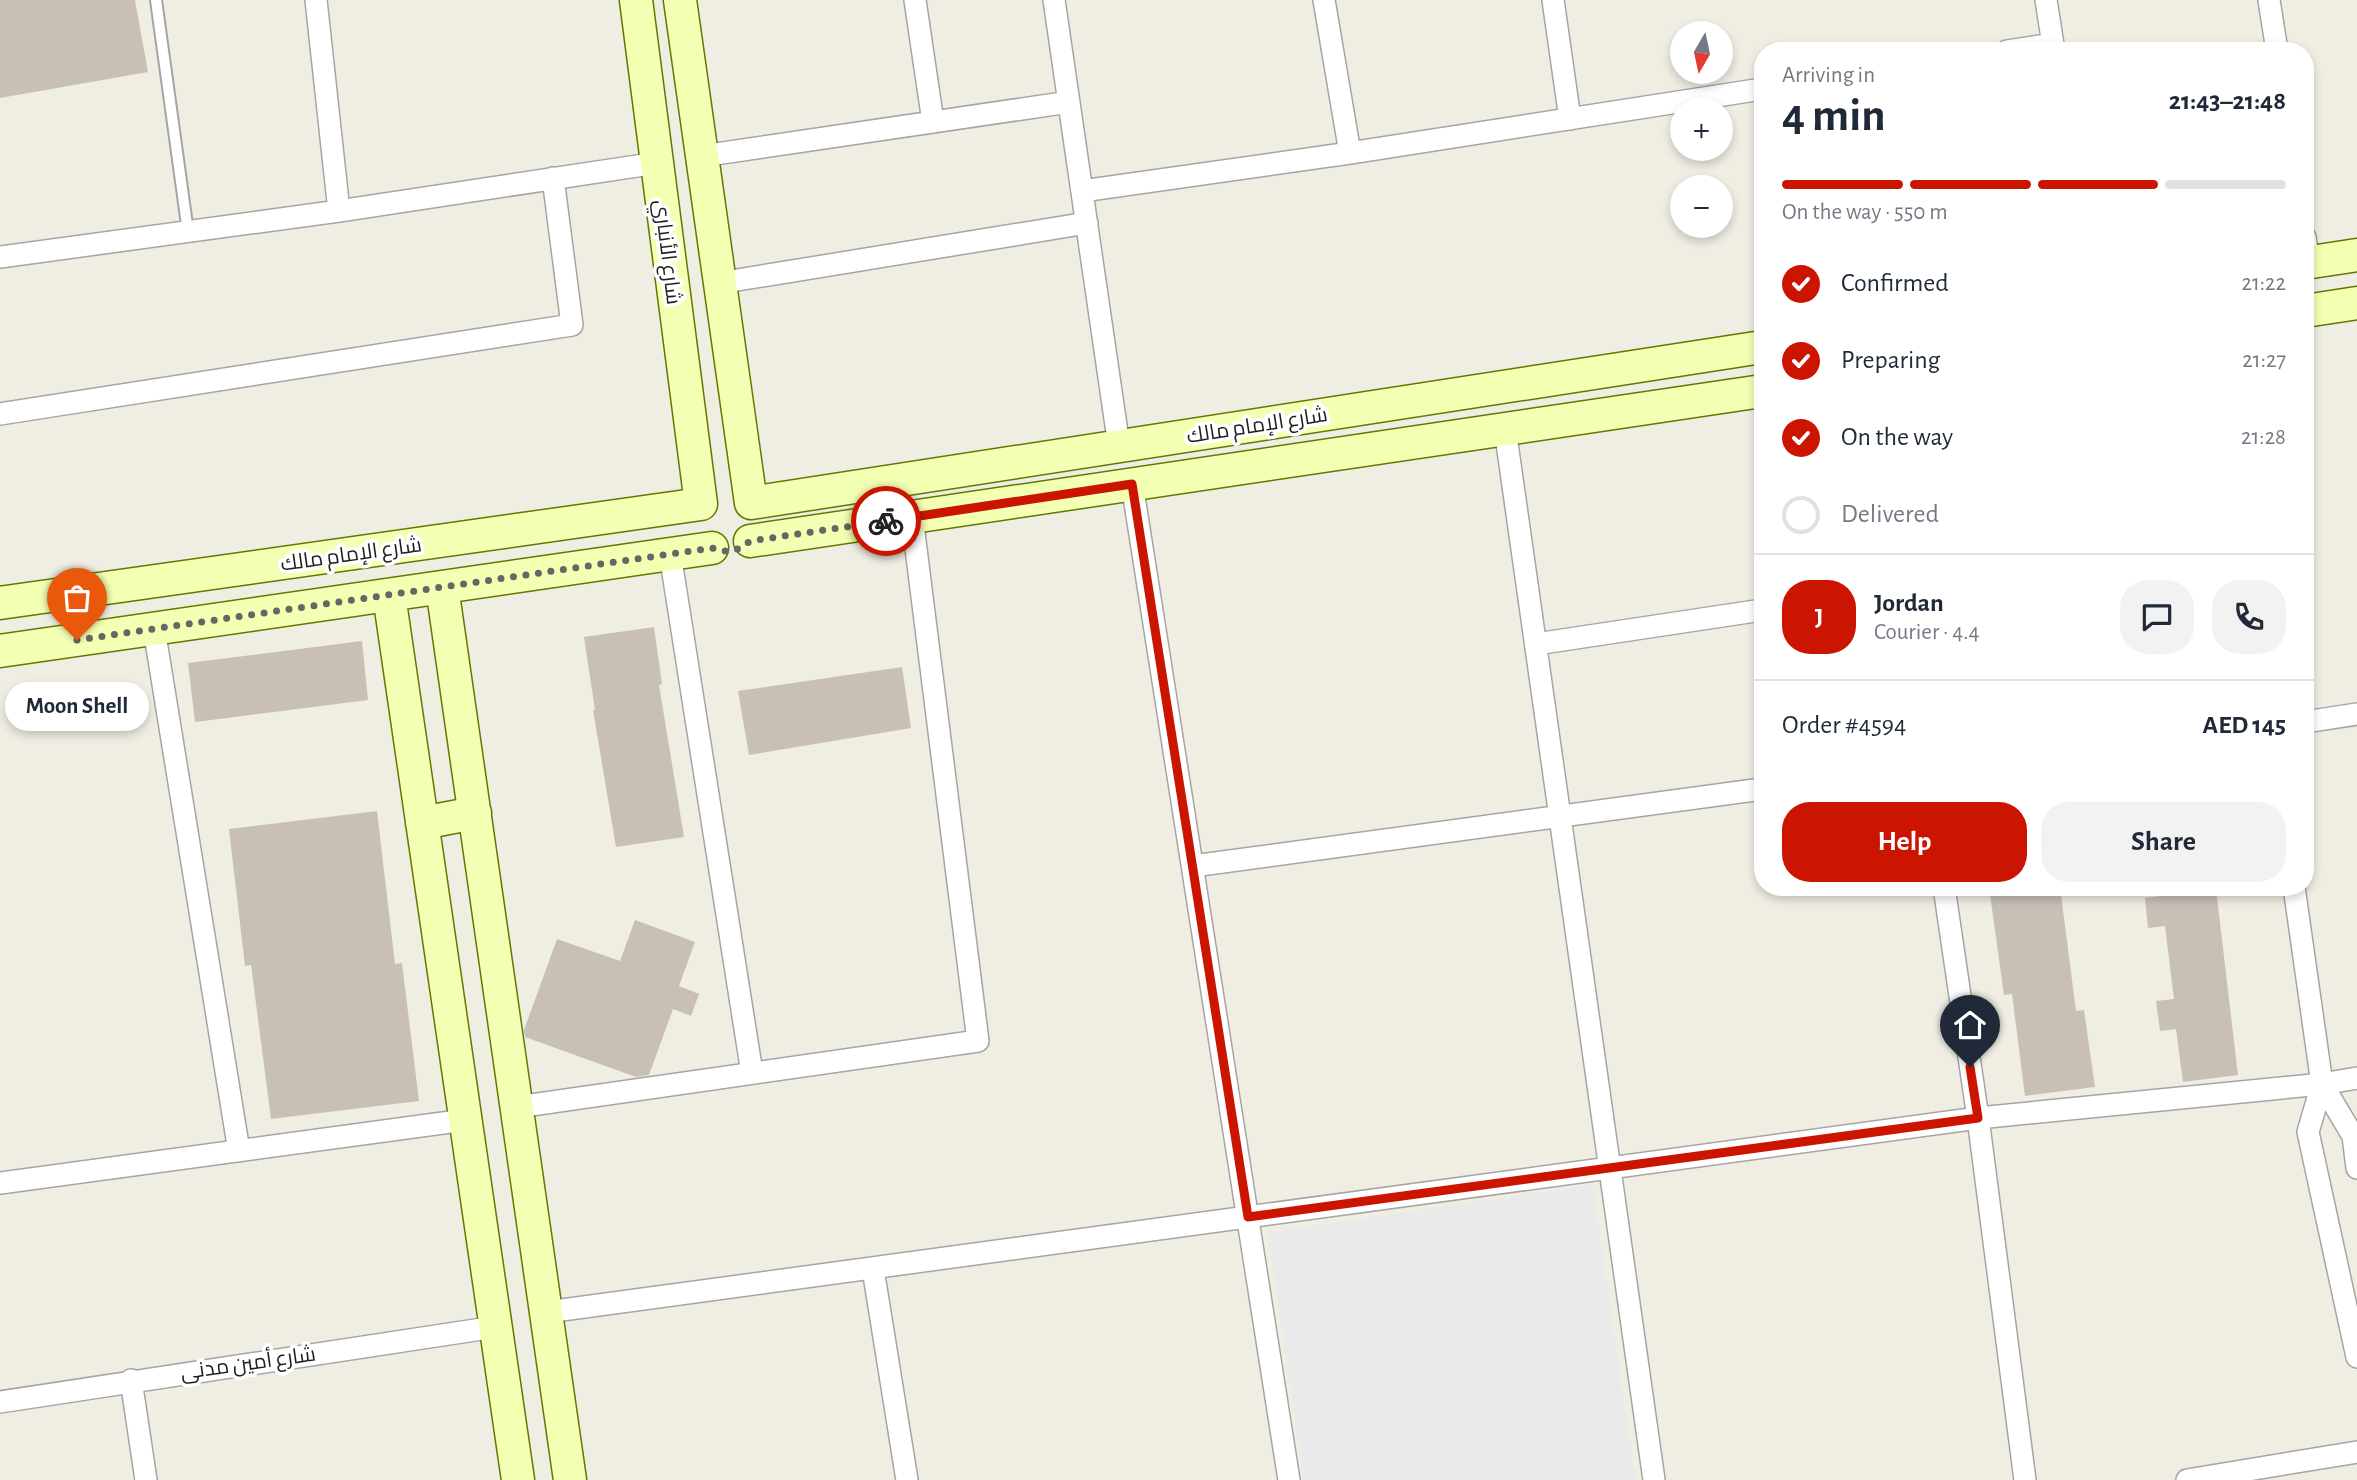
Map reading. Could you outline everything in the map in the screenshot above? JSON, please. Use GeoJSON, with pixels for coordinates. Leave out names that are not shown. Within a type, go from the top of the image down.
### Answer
{"type":"FeatureCollection","features":[{"type":"Feature","properties":{"kind":"street"},"geometry":{"type":"LineString","coordinates":[[316,0],[339,211]]}},
{"type":"Feature","properties":{"kind":"street","name":"شارع الأنباري"},"geometry":{"type":"LineString","coordinates":[[636,0],[701,504]]}},
{"type":"Feature","properties":{"kind":"street"},"geometry":{"type":"LineString","coordinates":[[680,0],[751,503],[757,521],[756,531],[750,541],[732,551],[722,552],[712,548],[698,533],[696,522],[701,504],[716,492],[736,492],[751,503]]}},
{"type":"Feature","properties":{"kind":"street"},"geometry":{"type":"LineString","coordinates":[[915,0],[933,122]]}},
{"type":"Feature","properties":{"kind":"street"},"geometry":{"type":"LineString","coordinates":[[1054,0],[1119,446]]}},
{"type":"Feature","properties":{"kind":"street"},"geometry":{"type":"LineString","coordinates":[[1324,0],[1350,153]]}},
{"type":"Feature","properties":{"kind":"street"},"geometry":{"type":"LineString","coordinates":[[1553,0],[1570,119]]}},
{"type":"Feature","properties":{"kind":"street"},"geometry":{"type":"LineString","coordinates":[[2046,0],[2052,42]]}},
{"type":"Feature","properties":{"kind":"street"},"geometry":{"type":"LineString","coordinates":[[2269,0],[2276,42]]}},
{"type":"Feature","properties":{"kind":"street"},"geometry":{"type":"LineString","coordinates":[[1082,191],[1350,153],[1754,90]]}},
{"type":"Feature","properties":{"kind":"street"},"geometry":{"type":"LineString","coordinates":[[702,156],[1069,102]]}},
{"type":"Feature","properties":{"kind":"street"},"geometry":{"type":"LineString","coordinates":[[0,257],[339,211],[657,163]]}},
{"type":"Feature","properties":{"kind":"street"},"geometry":{"type":"LineString","coordinates":[[0,414],[572,326],[553,178]]}},
{"type":"Feature","properties":{"kind":"street"},"geometry":{"type":"LineString","coordinates":[[719,283],[1087,223]]}},
{"type":"Feature","properties":{"kind":"street"},"geometry":{"type":"LineString","coordinates":[[2314,254],[2357,255]]}},
{"type":"Feature","properties":{"kind":"street"},"geometry":{"type":"LineString","coordinates":[[2314,310],[2357,303]]}},
{"type":"Feature","properties":{"kind":"street","name":"شارع الإمام مالك"},"geometry":{"type":"LineString","coordinates":[[751,503],[1754,348]]}},
{"type":"Feature","properties":{"kind":"street"},"geometry":{"type":"LineString","coordinates":[[1682,359],[1688,402]]}},
{"type":"Feature","properties":{"kind":"street","name":"شارع الإمام مالك"},"geometry":{"type":"LineString","coordinates":[[750,541],[1754,392]]}},
{"type":"Feature","properties":{"kind":"street"},"geometry":{"type":"LineString","coordinates":[[1505,429],[1654,1480]]}},
{"type":"Feature","properties":{"kind":"street"},"geometry":{"type":"LineString","coordinates":[[1132,484],[1289,1480]]}},
{"type":"Feature","properties":{"kind":"street","name":"شارع الإمام مالك"},"geometry":{"type":"LineString","coordinates":[[0,603],[701,504]]}},
{"type":"Feature","properties":{"kind":"street"},"geometry":{"type":"LineString","coordinates":[[517,1107],[978,1041],[912,517]]}},
{"type":"Feature","properties":{"kind":"street"},"geometry":{"type":"LineString","coordinates":[[0,652],[712,548]]}},
{"type":"Feature","properties":{"kind":"street"},"geometry":{"type":"LineString","coordinates":[[670,554],[752,1073]]}},
{"type":"Feature","properties":{"kind":"street"},"geometry":{"type":"LineString","coordinates":[[443,587],[570,1480]]}},
{"type":"Feature","properties":{"kind":"street"},"geometry":{"type":"LineString","coordinates":[[388,595],[518,1480]]}},
{"type":"Feature","properties":{"kind":"street"},"geometry":{"type":"LineString","coordinates":[[1536,644],[1754,611]]}},
{"type":"Feature","properties":{"kind":"street"},"geometry":{"type":"LineString","coordinates":[[155,629],[239,1151]]}},
{"type":"Feature","properties":{"kind":"street"},"geometry":{"type":"LineString","coordinates":[[2314,721],[2357,714]]}},
{"type":"Feature","properties":{"kind":"street"},"geometry":{"type":"LineString","coordinates":[[1193,866],[1754,790]]}},
{"type":"Feature","properties":{"kind":"street"},"geometry":{"type":"LineString","coordinates":[[422,823],[475,813]]}},
{"type":"Feature","properties":{"kind":"street"},"geometry":{"type":"LineString","coordinates":[[1945,896],[1978,1118],[2025,1480]]}},
{"type":"Feature","properties":{"kind":"street"},"geometry":{"type":"LineString","coordinates":[[2295,896],[2322,1084],[2353,1136],[2357,1168]]}},
{"type":"Feature","properties":{"kind":"street"},"geometry":{"type":"LineString","coordinates":[[547,1312],[1978,1118],[2322,1084],[2357,1078]]}},
{"type":"Feature","properties":{"kind":"street"},"geometry":{"type":"LineString","coordinates":[[2322,1084],[2308,1132],[2357,1357]]}},
{"type":"Feature","properties":{"kind":"street"},"geometry":{"type":"LineString","coordinates":[[0,1183],[465,1120]]}},
{"type":"Feature","properties":{"kind":"street"},"geometry":{"type":"LineString","coordinates":[[873,1269],[907,1480]]}},
{"type":"Feature","properties":{"kind":"street","name":"شارع أمين مدنى"},"geometry":{"type":"LineString","coordinates":[[0,1402],[131,1380],[495,1327]]}},
{"type":"Feature","properties":{"kind":"street"},"geometry":{"type":"LineString","coordinates":[[131,1380],[146,1480]]}},
{"type":"Feature","properties":{"kind":"street"},"geometry":{"type":"LineString","coordinates":[[2186,1480],[2357,1451]]}},
{"type":"Feature","properties":{"kind":"lane"},"geometry":{"type":"LineString","coordinates":[[156,0],[188,232]]}},
{"type":"Feature","properties":{"kind":"shaded area"},"geometry":{"type":"Polygon","coordinates":[[[1592,1185],[1636,1480],[1304,1480],[1267,1232],[1592,1185]]]}},
{"type":"Feature","properties":{"kind":"building"},"geometry":{"type":"Polygon","coordinates":[[[0,0],[135,0],[148,72],[0,98],[0,0]]]}},
{"type":"Feature","properties":{"kind":"building"},"geometry":{"type":"Polygon","coordinates":[[[654,627],[662,684],[659,685],[684,837],[616,847],[584,637],[654,627]]]}},
{"type":"Feature","properties":{"kind":"building"},"geometry":{"type":"Polygon","coordinates":[[[362,641],[368,700],[195,722],[188,663],[362,641]]]}},
{"type":"Feature","properties":{"kind":"building"},"geometry":{"type":"Polygon","coordinates":[[[902,667],[911,728],[749,755],[738,691],[902,667]]]}},
{"type":"Feature","properties":{"kind":"building"},"geometry":{"type":"Polygon","coordinates":[[[377,811],[395,964],[402,963],[419,1101],[271,1119],[251,965],[245,966],[229,829],[377,811]]]}},
{"type":"Feature","properties":{"kind":"building"},"geometry":{"type":"Polygon","coordinates":[[[1990,896],[2061,896],[2076,1011],[2084,1010],[2095,1087],[2025,1096],[2012,994],[2004,995],[1990,896]]]}},
{"type":"Feature","properties":{"kind":"building"},"geometry":{"type":"Polygon","coordinates":[[[2217,896],[2238,1075],[2183,1082],[2176,1029],[2160,1031],[2156,1001],[2174,999],[2165,926],[2148,928],[2145,898],[2217,896]]]}},
{"type":"Feature","properties":{"kind":"building"},"geometry":{"type":"Polygon","coordinates":[[[635,920],[695,942],[679,986],[699,994],[691,1016],[673,1009],[649,1075],[636,1077],[525,1037],[524,1030],[557,939],[620,961],[635,920]]]}},
{"type":"Feature","properties":{"kind":"way so far"},"geometry":{"type":"LineString","coordinates":[[77,640],[712,548],[722,552],[732,551],[750,541],[886,521]]}},
{"type":"Feature","properties":{"kind":"place","name":"Moon Shell"},"geometry":{"type":"Point","coordinates":[77,640]}},
{"type":"Feature","properties":{"kind":"route"},"geometry":{"type":"LineString","coordinates":[[886,521],[1132,484],[1248,1217],[1978,1118],[1970,1067]]}}]}
